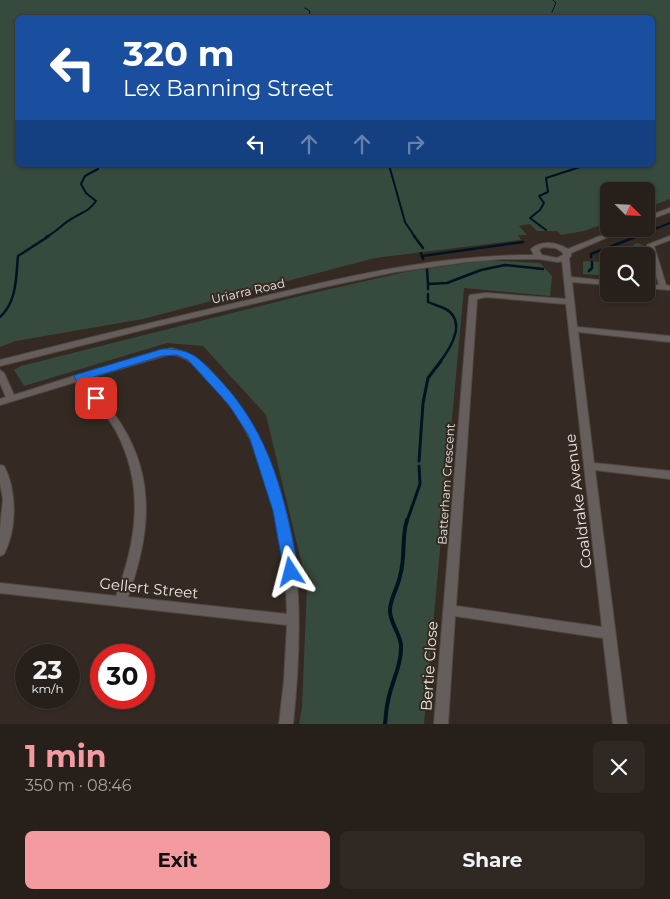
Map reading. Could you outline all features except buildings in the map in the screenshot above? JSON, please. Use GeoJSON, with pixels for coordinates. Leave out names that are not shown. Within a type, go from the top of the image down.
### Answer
{"type":"FeatureCollection","features":[{"type":"Feature","properties":{"kind":"street"},"geometry":{"type":"LineString","coordinates":[[655,216],[670,210]]}},
{"type":"Feature","properties":{"kind":"street"},"geometry":{"type":"LineString","coordinates":[[552,260],[602,238]]}},
{"type":"Feature","properties":{"kind":"street"},"geometry":{"type":"LineString","coordinates":[[666,287],[650,245],[670,238]]}},
{"type":"Feature","properties":{"kind":"street"},"geometry":{"type":"LineString","coordinates":[[593,242],[558,246],[542,245],[536,248],[537,254],[552,260],[567,277],[600,282]]}},
{"type":"Feature","properties":{"kind":"street"},"geometry":{"type":"LineString","coordinates":[[558,246],[566,255]]}},
{"type":"Feature","properties":{"kind":"street","name":"Uriarra Road"},"geometry":{"type":"LineString","coordinates":[[0,364],[70,344],[395,268],[446,260],[537,254]]}},
{"type":"Feature","properties":{"kind":"street","name":"Coaldrake Avenue"},"geometry":{"type":"LineString","coordinates":[[566,255],[573,330],[620,724]]}},
{"type":"Feature","properties":{"kind":"street","name":"Batterham Crescent"},"geometry":{"type":"LineString","coordinates":[[449,610],[473,297],[486,295],[570,302]]}},
{"type":"Feature","properties":{"kind":"street"},"geometry":{"type":"LineString","coordinates":[[573,330],[670,339]]}},
{"type":"Feature","properties":{"kind":"street"},"geometry":{"type":"LineString","coordinates":[[0,402],[162,352],[179,352],[192,358],[223,389],[242,413],[255,436],[265,462],[285,530],[291,572],[294,620],[286,724]]}},
{"type":"Feature","properties":{"kind":"street"},"geometry":{"type":"LineString","coordinates":[[0,373],[11,398]]}},
{"type":"Feature","properties":{"kind":"street"},"geometry":{"type":"LineString","coordinates":[[80,377],[120,430],[131,450],[139,474],[142,514],[139,544],[120,601]]}},
{"type":"Feature","properties":{"kind":"street"},"geometry":{"type":"LineString","coordinates":[[589,466],[670,476]]}},
{"type":"Feature","properties":{"kind":"street"},"geometry":{"type":"LineString","coordinates":[[0,469],[8,494],[9,505],[7,528],[0,551]]}},
{"type":"Feature","properties":{"kind":"street","name":"Gellert Street"},"geometry":{"type":"LineString","coordinates":[[0,588],[294,620]]}},
{"type":"Feature","properties":{"kind":"street"},"geometry":{"type":"LineString","coordinates":[[449,610],[608,633]]}},
{"type":"Feature","properties":{"kind":"street","name":"Bertie Close"},"geometry":{"type":"LineString","coordinates":[[441,724],[449,610]]}},
{"type":"Feature","properties":{"kind":"green space"},"geometry":{"type":"Polygon","coordinates":[[[0,0],[670,0],[670,199],[655,205],[655,182],[600,182],[600,225],[584,231],[561,235],[557,231],[537,231],[530,224],[519,226],[527,235],[518,235],[521,240],[375,258],[143,319],[16,341],[0,347],[0,0]]]}},
{"type":"Feature","properties":{"kind":"green space"},"geometry":{"type":"Polygon","coordinates":[[[637,243],[643,247],[631,247],[637,243]]]}},
{"type":"Feature","properties":{"kind":"green space"},"geometry":{"type":"Polygon","coordinates":[[[487,260],[540,263],[552,276],[550,296],[464,288],[424,724],[299,724],[302,707],[307,586],[266,415],[203,346],[167,343],[24,386],[14,370],[21,366],[304,295],[405,272],[487,260]]]}},
{"type":"Feature","properties":{"kind":"green space"},"geometry":{"type":"Polygon","coordinates":[[[583,261],[600,262],[600,275],[583,274],[583,261]]]}},
{"type":"Feature","properties":{"kind":"waterway"},"geometry":{"type":"LineString","coordinates":[[552,12],[556,3],[553,0]]}},
{"type":"Feature","properties":{"kind":"waterway"},"geometry":{"type":"LineString","coordinates":[[305,8],[310,11],[309,15]]}},
{"type":"Feature","properties":{"kind":"waterway"},"geometry":{"type":"LineString","coordinates":[[46,237],[88,209],[96,201],[86,193],[81,184],[85,176],[98,169],[98,167]]}},
{"type":"Feature","properties":{"kind":"waterway"},"geometry":{"type":"LineString","coordinates":[[390,167],[405,222],[415,237]]}},
{"type":"Feature","properties":{"kind":"waterway"},"geometry":{"type":"LineString","coordinates":[[546,230],[530,218],[540,210],[544,203],[539,196],[548,192],[546,178],[580,167]]}},
{"type":"Feature","properties":{"kind":"waterway"},"geometry":{"type":"LineString","coordinates":[[655,229],[670,223]]}},
{"type":"Feature","properties":{"kind":"waterway"},"geometry":{"type":"LineString","coordinates":[[0,317],[6,311],[13,297],[18,256],[49,236]]}},
{"type":"Feature","properties":{"kind":"waterway"},"geometry":{"type":"LineString","coordinates":[[414,236],[423,248]]}},
{"type":"Feature","properties":{"kind":"waterway"},"geometry":{"type":"LineString","coordinates":[[591,257],[591,254],[633,238]]}},
{"type":"Feature","properties":{"kind":"waterway"},"geometry":{"type":"LineString","coordinates":[[422,256],[523,242]]}},
{"type":"Feature","properties":{"kind":"waterway"},"geometry":{"type":"LineString","coordinates":[[589,271],[592,268],[592,262]]}},
{"type":"Feature","properties":{"kind":"waterway"},"geometry":{"type":"LineString","coordinates":[[428,284],[447,283],[481,270],[505,265],[543,269]]}},
{"type":"Feature","properties":{"kind":"waterway"},"geometry":{"type":"LineString","coordinates":[[427,269],[428,284]]}},
{"type":"Feature","properties":{"kind":"waterway"},"geometry":{"type":"LineString","coordinates":[[428,284],[428,289]]}},
{"type":"Feature","properties":{"kind":"waterway"},"geometry":{"type":"LineString","coordinates":[[428,294],[428,302],[448,310],[456,324],[454,338],[440,362]]}},
{"type":"Feature","properties":{"kind":"waterway"},"geometry":{"type":"LineString","coordinates":[[419,461],[423,403],[428,378],[441,361]]}},
{"type":"Feature","properties":{"kind":"waterway"},"geometry":{"type":"LineString","coordinates":[[407,521],[420,484],[419,466]]}},
{"type":"Feature","properties":{"kind":"waterway"},"geometry":{"type":"LineString","coordinates":[[385,724],[389,694],[401,652],[400,641],[391,618],[390,609],[402,568],[404,534],[407,520]]}},
{"type":"Feature","properties":{"kind":"route"},"geometry":{"type":"LineString","coordinates":[[96,398],[80,377],[162,352],[179,352],[192,358],[234,402],[255,436],[280,511],[285,530],[291,572]]}}]}
